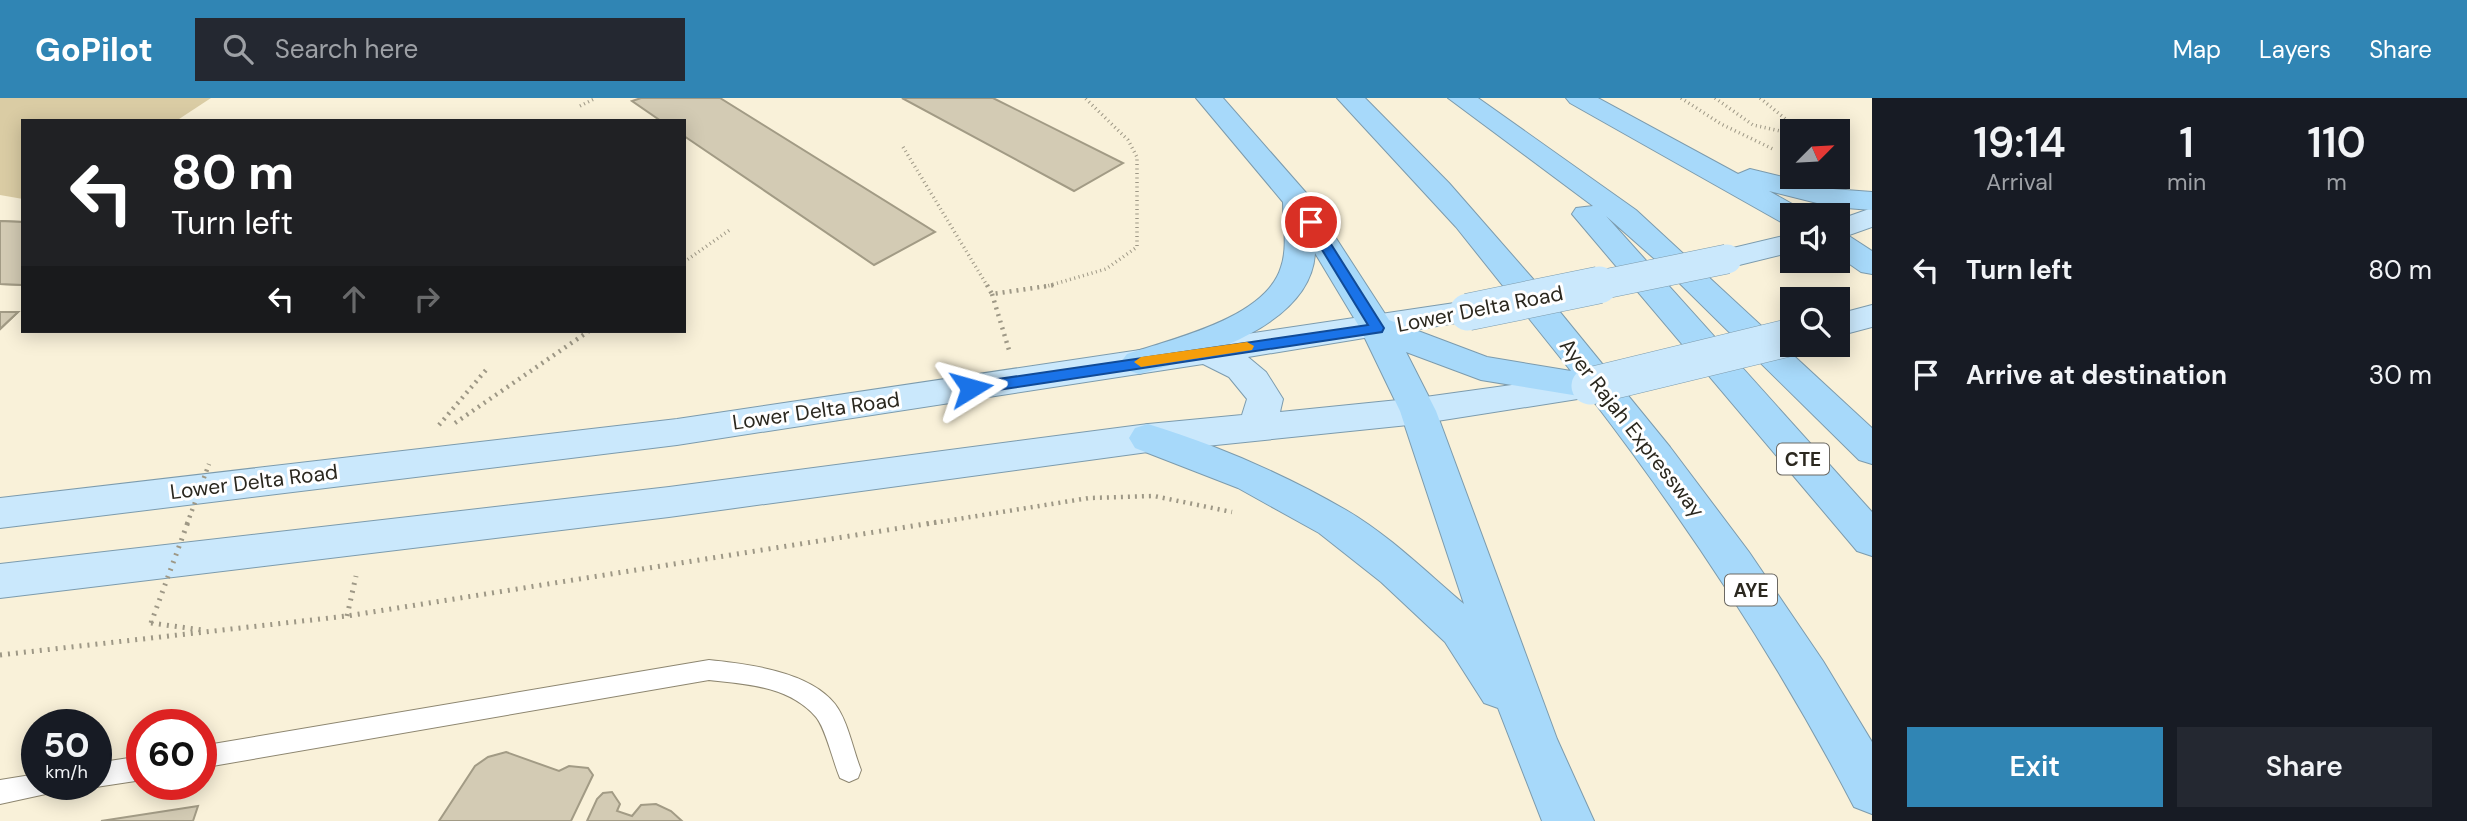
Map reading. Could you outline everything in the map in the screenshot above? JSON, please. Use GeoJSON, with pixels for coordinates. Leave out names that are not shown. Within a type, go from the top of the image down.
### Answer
{"type":"FeatureCollection","features":[{"type":"Feature","properties":{"kind":"highway"},"geometry":{"type":"LineString","coordinates":[[1209,98],[1298,201],[1377,328],[1418,411],[1534,740],[1568,821]]}},
{"type":"Feature","properties":{"kind":"highway","name":"Ayer Rajah Expressway"},"geometry":{"type":"LineString","coordinates":[[1350,98],[1394,139],[1485,240],[1639,432],[1726,551],[1866,776]]}},
{"type":"Feature","properties":{"kind":"highway"},"geometry":{"type":"LineString","coordinates":[[1461,98],[1545,156],[1668,254],[1872,450]]}},
{"type":"Feature","properties":{"kind":"highway"},"geometry":{"type":"LineString","coordinates":[[1579,98],[1780,209]]}},
{"type":"Feature","properties":{"kind":"highway"},"geometry":{"type":"LineString","coordinates":[[1682,155],[1755,180],[1833,198],[1872,201]]}},
{"type":"Feature","properties":{"kind":"highway","name":"CTE"},"geometry":{"type":"LineString","coordinates":[[1545,156],[1558,181],[1621,249],[1872,540]]}},
{"type":"Feature","properties":{"kind":"highway"},"geometry":{"type":"LineString","coordinates":[[1139,362],[1238,328],[1273,303],[1289,286],[1298,266],[1298,201]]}},
{"type":"Feature","properties":{"kind":"highway"},"geometry":{"type":"LineString","coordinates":[[1850,251],[1872,265]]}},
{"type":"Feature","properties":{"kind":"highway"},"geometry":{"type":"LineString","coordinates":[[1377,328],[1481,368],[1543,386]]}},
{"type":"Feature","properties":{"kind":"highway"},"geometry":{"type":"LineString","coordinates":[[1148,438],[1252,478],[1333,522],[1396,570],[1461,628],[1534,740]]}},
{"type":"Feature","properties":{"kind":"main road"},"geometry":{"type":"LineString","coordinates":[[1850,225],[1872,217]]}},
{"type":"Feature","properties":{"kind":"main road","name":"Lower Delta Road"},"geometry":{"type":"LineString","coordinates":[[0,513],[677,432],[1377,328],[1468,312],[1780,246]]}},
{"type":"Feature","properties":{"kind":"main road"},"geometry":{"type":"LineString","coordinates":[[1850,322],[1872,316]]}},
{"type":"Feature","properties":{"kind":"main road"},"geometry":{"type":"LineString","coordinates":[[0,581],[669,502],[1148,438],[1418,411],[1543,386],[1590,386],[1780,340]]}},
{"type":"Feature","properties":{"kind":"main road"},"geometry":{"type":"LineString","coordinates":[[1208,353],[1235,362],[1254,379],[1265,399],[1257,429]]}},
{"type":"Feature","properties":{"kind":"lane"},"geometry":{"type":"LineString","coordinates":[[217,754],[709,670],[768,677],[802,693],[826,711],[849,770]]}},
{"type":"Feature","properties":{"kind":"lane"},"geometry":{"type":"LineString","coordinates":[[0,792],[21,788]]}},
{"type":"Feature","properties":{"kind":"path"},"geometry":{"type":"LineString","coordinates":[[580,106],[596,98]]}},
{"type":"Feature","properties":{"kind":"path"},"geometry":{"type":"LineString","coordinates":[[992,294],[1064,283],[1105,271],[1124,261],[1137,247],[1137,156],[1128,140],[1085,98]]}},
{"type":"Feature","properties":{"kind":"path"},"geometry":{"type":"LineString","coordinates":[[1681,98],[1721,124],[1780,152]]}},
{"type":"Feature","properties":{"kind":"path"},"geometry":{"type":"LineString","coordinates":[[1715,98],[1753,125],[1785,132],[1788,121],[1760,98]]}},
{"type":"Feature","properties":{"kind":"path"},"geometry":{"type":"LineString","coordinates":[[903,147],[992,294],[1010,354]]}},
{"type":"Feature","properties":{"kind":"path"},"geometry":{"type":"LineString","coordinates":[[686,261],[731,229]]}},
{"type":"Feature","properties":{"kind":"path"},"geometry":{"type":"LineString","coordinates":[[445,430],[586,333]]}},
{"type":"Feature","properties":{"kind":"path"},"geometry":{"type":"LineString","coordinates":[[432,434],[486,370]]}},
{"type":"Feature","properties":{"kind":"path"},"geometry":{"type":"LineString","coordinates":[[209,464],[151,623],[210,632]]}},
{"type":"Feature","properties":{"kind":"path"},"geometry":{"type":"LineString","coordinates":[[0,655],[347,616],[1089,498],[1154,496],[1244,514]]}},
{"type":"Feature","properties":{"kind":"shaded area"},"geometry":{"type":"Polygon","coordinates":[[[0,98],[211,98],[179,119],[21,119],[21,199],[0,195],[0,98]]]}},
{"type":"Feature","properties":{"kind":"building"},"geometry":{"type":"Polygon","coordinates":[[[641,98],[720,98],[935,232],[874,265],[686,137],[686,119],[658,119],[632,101],[641,98]]]}},
{"type":"Feature","properties":{"kind":"building"},"geometry":{"type":"Polygon","coordinates":[[[902,98],[993,98],[1123,163],[1074,191],[902,98]]]}},
{"type":"Feature","properties":{"kind":"building"},"geometry":{"type":"Polygon","coordinates":[[[0,221],[21,222],[21,285],[0,284],[0,221]]]}},
{"type":"Feature","properties":{"kind":"building"},"geometry":{"type":"Polygon","coordinates":[[[0,221],[21,222],[21,285],[0,284],[0,221]]]}},
{"type":"Feature","properties":{"kind":"building"},"geometry":{"type":"Polygon","coordinates":[[[0,312],[18,312],[0,329],[0,312]]]}},
{"type":"Feature","properties":{"kind":"building"},"geometry":{"type":"Polygon","coordinates":[[[0,312],[18,312],[0,329],[0,312]]]}},
{"type":"Feature","properties":{"kind":"building"},"geometry":{"type":"Polygon","coordinates":[[[506,752],[559,771],[569,766],[588,768],[593,775],[571,821],[439,821],[475,766],[488,757],[506,752]]]}},
{"type":"Feature","properties":{"kind":"building"},"geometry":{"type":"Polygon","coordinates":[[[612,792],[620,804],[617,811],[632,816],[641,805],[656,804],[671,811],[682,821],[587,821],[597,799],[603,793],[612,792]]]}},
{"type":"Feature","properties":{"kind":"building"},"geometry":{"type":"Polygon","coordinates":[[[198,806],[193,821],[101,821],[198,806]]]}},
{"type":"Feature","properties":{"kind":"slow traffic"},"geometry":{"type":"LineString","coordinates":[[1141,362],[1247,346]]}},
{"type":"Feature","properties":{"kind":"route"},"geometry":{"type":"LineString","coordinates":[[971,388],[1377,328],[1311,222]]}}]}
